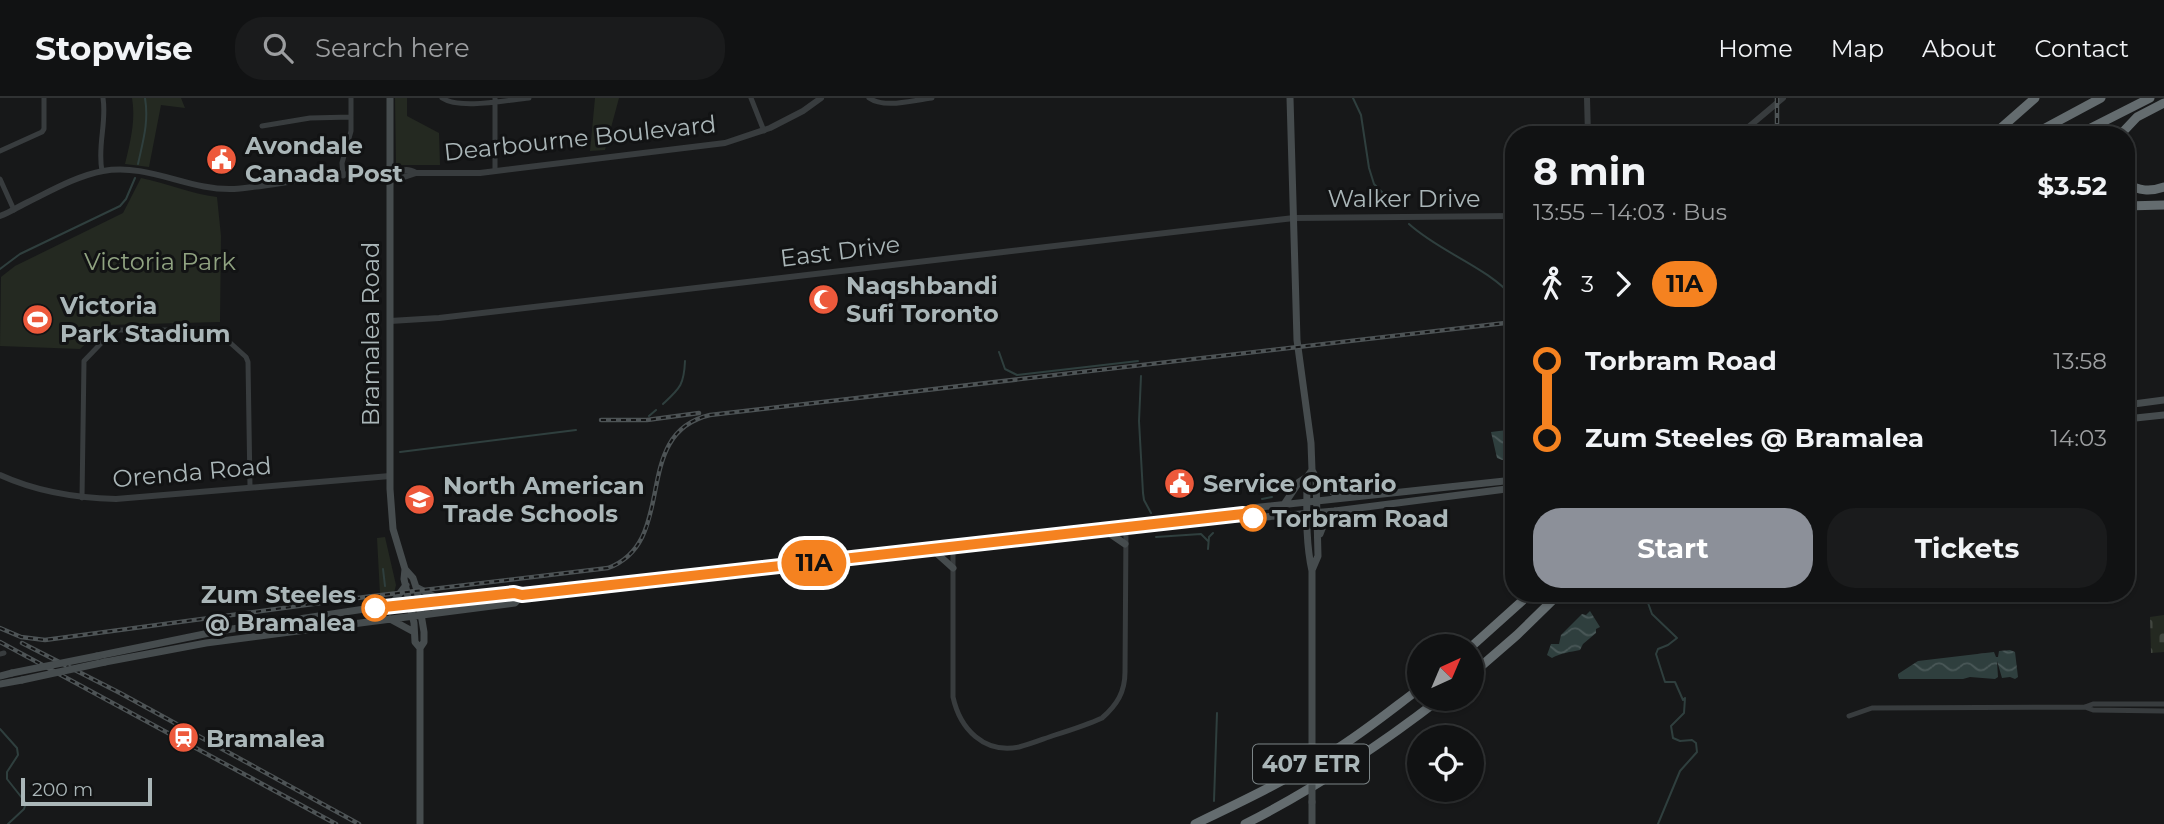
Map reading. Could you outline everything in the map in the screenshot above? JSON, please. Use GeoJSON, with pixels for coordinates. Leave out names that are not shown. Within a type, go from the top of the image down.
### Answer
{"type":"FeatureCollection","features":[{"type":"Feature","properties":{"kind":"highway"},"geometry":{"type":"LineString","coordinates":[[2003,126],[2035,98]]}},
{"type":"Feature","properties":{"kind":"highway"},"geometry":{"type":"LineString","coordinates":[[2049,126],[2101,98]]}},
{"type":"Feature","properties":{"kind":"highway"},"geometry":{"type":"LineString","coordinates":[[2095,126],[2150,98]]}},
{"type":"Feature","properties":{"kind":"highway"},"geometry":{"type":"LineString","coordinates":[[2128,126],[2137,117],[2164,103]]}},
{"type":"Feature","properties":{"kind":"highway"},"geometry":{"type":"LineString","coordinates":[[2135,187],[2146,191],[2164,187]]}},
{"type":"Feature","properties":{"kind":"highway"},"geometry":{"type":"LineString","coordinates":[[2135,206],[2164,205]]}},
{"type":"Feature","properties":{"kind":"highway"},"geometry":{"type":"LineString","coordinates":[[1484,635],[1521,602]]}},
{"type":"Feature","properties":{"kind":"highway"},"geometry":{"type":"LineString","coordinates":[[1484,664],[1551,602]]}},
{"type":"Feature","properties":{"kind":"highway","name":"407 ETR"},"geometry":{"type":"LineString","coordinates":[[1195,824],[1331,753],[1407,698]]}},
{"type":"Feature","properties":{"kind":"highway","name":"407 ETR"},"geometry":{"type":"LineString","coordinates":[[1245,824],[1328,779],[1377,747],[1424,711]]}},
{"type":"Feature","properties":{"kind":"main road","name":"Bramalea Road"},"geometry":{"type":"LineString","coordinates":[[390,98],[393,173],[390,476],[393,529],[405,569],[406,585],[415,603]]}},
{"type":"Feature","properties":{"kind":"main road"},"geometry":{"type":"LineString","coordinates":[[1290,98],[1297,340],[1311,443],[1307,513],[1308,552],[1312,570],[1312,824]]}},
{"type":"Feature","properties":{"kind":"main road"},"geometry":{"type":"LineString","coordinates":[[2135,404],[2162,399]]}},
{"type":"Feature","properties":{"kind":"main road"},"geometry":{"type":"LineString","coordinates":[[2135,418],[2164,416]]}},
{"type":"Feature","properties":{"kind":"main road"},"geometry":{"type":"LineString","coordinates":[[1310,473],[1340,498]]}},
{"type":"Feature","properties":{"kind":"main road"},"geometry":{"type":"LineString","coordinates":[[1285,503],[1299,482],[1310,473]]}},
{"type":"Feature","properties":{"kind":"main road"},"geometry":{"type":"LineString","coordinates":[[1312,570],[1318,556],[1316,478]]}},
{"type":"Feature","properties":{"kind":"main road"},"geometry":{"type":"LineString","coordinates":[[1243,514],[1251,508],[1285,503],[1505,481]]}},
{"type":"Feature","properties":{"kind":"main road"},"geometry":{"type":"LineString","coordinates":[[0,676],[204,634],[391,605],[514,593],[522,595],[1243,514],[1253,518],[1335,511],[1505,489]]}},
{"type":"Feature","properties":{"kind":"main road"},"geometry":{"type":"LineString","coordinates":[[1318,542],[1321,528],[1335,511]]}},
{"type":"Feature","properties":{"kind":"main road"},"geometry":{"type":"LineString","coordinates":[[1105,531],[1125,544]]}},
{"type":"Feature","properties":{"kind":"main road"},"geometry":{"type":"LineString","coordinates":[[933,550],[953,568]]}},
{"type":"Feature","properties":{"kind":"main road","name":"Bramalea Road"},"geometry":{"type":"LineString","coordinates":[[405,569],[414,578],[417,615],[424,632],[424,642],[420,648],[420,824]]}},
{"type":"Feature","properties":{"kind":"main road"},"geometry":{"type":"LineString","coordinates":[[391,605],[406,585]]}},
{"type":"Feature","properties":{"kind":"main road"},"geometry":{"type":"LineString","coordinates":[[416,587],[442,601]]}},
{"type":"Feature","properties":{"kind":"main road"},"geometry":{"type":"LineString","coordinates":[[0,684],[206,643],[515,603],[522,595]]}},
{"type":"Feature","properties":{"kind":"main road"},"geometry":{"type":"LineString","coordinates":[[424,632],[436,613]]}},
{"type":"Feature","properties":{"kind":"main road","name":"Bramalea Road"},"geometry":{"type":"LineString","coordinates":[[417,615],[414,632],[415,642],[420,648]]}},
{"type":"Feature","properties":{"kind":"main road"},"geometry":{"type":"LineString","coordinates":[[390,618],[414,632]]}},
{"type":"Feature","properties":{"kind":"main road"},"geometry":{"type":"LineString","coordinates":[[204,634],[206,643]]}},
{"type":"Feature","properties":{"kind":"street"},"geometry":{"type":"LineString","coordinates":[[0,151],[42,132],[44,98]]}},
{"type":"Feature","properties":{"kind":"street"},"geometry":{"type":"LineString","coordinates":[[103,98],[104,122],[99,157],[103,171]]}},
{"type":"Feature","properties":{"kind":"street"},"geometry":{"type":"LineString","coordinates":[[343,176],[342,163],[351,131],[351,98]]}},
{"type":"Feature","properties":{"kind":"street"},"geometry":{"type":"LineString","coordinates":[[442,98],[450,102],[529,98]]}},
{"type":"Feature","properties":{"kind":"street"},"geometry":{"type":"LineString","coordinates":[[751,98],[764,131]]}},
{"type":"Feature","properties":{"kind":"street","name":"Dearbourne Boulevard"},"geometry":{"type":"LineString","coordinates":[[0,216],[71,182],[103,171],[149,172],[220,190],[404,170],[416,173],[495,171],[711,145],[764,131],[789,120],[821,98]]}},
{"type":"Feature","properties":{"kind":"street"},"geometry":{"type":"LineString","coordinates":[[869,98],[875,103],[932,98]]}},
{"type":"Feature","properties":{"kind":"street"},"geometry":{"type":"LineString","coordinates":[[1587,98],[1588,126]]}},
{"type":"Feature","properties":{"kind":"street"},"geometry":{"type":"LineString","coordinates":[[1750,126],[1783,98]]}},
{"type":"Feature","properties":{"kind":"street"},"geometry":{"type":"LineString","coordinates":[[495,100],[495,171]]}},
{"type":"Feature","properties":{"kind":"street"},"geometry":{"type":"LineString","coordinates":[[262,126],[310,117],[351,117]]}},
{"type":"Feature","properties":{"kind":"street"},"geometry":{"type":"LineString","coordinates":[[0,179],[14,210]]}},
{"type":"Feature","properties":{"kind":"street","name":"Walker Drive"},"geometry":{"type":"LineString","coordinates":[[1294,218],[1505,216]]}},
{"type":"Feature","properties":{"kind":"street","name":"East Drive"},"geometry":{"type":"LineString","coordinates":[[390,321],[454,316],[1294,218]]}},
{"type":"Feature","properties":{"kind":"street"},"geometry":{"type":"LineString","coordinates":[[82,498],[84,361],[118,330],[216,330],[246,357],[250,487]]}},
{"type":"Feature","properties":{"kind":"street","name":"Orenda Road"},"geometry":{"type":"LineString","coordinates":[[0,475],[31,487],[82,498],[116,499],[390,476]]}},
{"type":"Feature","properties":{"kind":"street"},"geometry":{"type":"LineString","coordinates":[[953,548],[953,697],[956,710],[963,724],[976,738],[996,747],[1017,747],[1102,718],[1120,697],[1125,681],[1126,528]]}},
{"type":"Feature","properties":{"kind":"street"},"geometry":{"type":"LineString","coordinates":[[1849,716],[1872,708],[2164,704]]}},
{"type":"Feature","properties":{"kind":"street"},"geometry":{"type":"LineString","coordinates":[[2085,707],[2093,710],[2164,711]]}},
{"type":"Feature","properties":{"kind":"green space"},"geometry":{"type":"Polygon","coordinates":[[[132,98],[181,98],[185,108],[161,105],[149,167],[125,164],[133,123],[132,98]]]}},
{"type":"Feature","properties":{"kind":"green space"},"geometry":{"type":"Polygon","coordinates":[[[395,98],[407,98],[407,116],[439,133],[440,165],[396,165],[395,98]]]}},
{"type":"Feature","properties":{"kind":"green space"},"geometry":{"type":"Polygon","coordinates":[[[595,98],[619,98],[605,150],[590,151],[595,98]]]}},
{"type":"Feature","properties":{"kind":"green space","name":"Victoria Park"},"geometry":{"type":"Polygon","coordinates":[[[141,178],[217,197],[221,236],[220,322],[106,325],[80,349],[0,346],[1,277],[15,266],[123,213],[141,178]]]}},
{"type":"Feature","properties":{"kind":"green space"},"geometry":{"type":"Polygon","coordinates":[[[385,537],[396,585],[394,593],[380,594],[377,538],[385,537]]]}},
{"type":"Feature","properties":{"kind":"green space"},"geometry":{"type":"Polygon","coordinates":[[[2164,615],[2164,652],[2151,653],[2150,617],[2164,615]]]}},
{"type":"Feature","properties":{"kind":"water"},"geometry":{"type":"Polygon","coordinates":[[[1505,430],[1505,459],[1497,458],[1491,432],[1505,430]]]}},
{"type":"Feature","properties":{"kind":"water"},"geometry":{"type":"Polygon","coordinates":[[[1590,611],[1600,627],[1580,650],[1552,658],[1547,655],[1551,644],[1559,644],[1561,635],[1582,614],[1586,615],[1590,611]]]}},
{"type":"Feature","properties":{"kind":"water"},"geometry":{"type":"Polygon","coordinates":[[[1999,651],[2015,652],[2018,677],[2015,679],[2002,678],[1997,661],[1998,677],[1995,679],[1899,679],[1898,676],[1918,661],[1994,652],[1998,657],[1999,651]]]}},
{"type":"Feature","properties":{"kind":"waterway"},"geometry":{"type":"LineString","coordinates":[[138,164],[146,123],[145,98]]}},
{"type":"Feature","properties":{"kind":"waterway"},"geometry":{"type":"LineString","coordinates":[[1353,98],[1361,115],[1374,184],[1395,208]]}},
{"type":"Feature","properties":{"kind":"waterway"},"geometry":{"type":"LineString","coordinates":[[0,269],[20,254],[120,206],[135,178]]}},
{"type":"Feature","properties":{"kind":"waterway"},"geometry":{"type":"LineString","coordinates":[[1409,224],[1505,289]]}},
{"type":"Feature","properties":{"kind":"waterway"},"geometry":{"type":"LineString","coordinates":[[999,352],[1005,369],[1017,375],[1138,361]]}},
{"type":"Feature","properties":{"kind":"waterway"},"geometry":{"type":"LineString","coordinates":[[663,404],[680,386],[685,361]]}},
{"type":"Feature","properties":{"kind":"waterway"},"geometry":{"type":"LineString","coordinates":[[1141,376],[1139,421],[1143,493],[1151,513]]}},
{"type":"Feature","properties":{"kind":"waterway"},"geometry":{"type":"LineString","coordinates":[[649,416],[656,410]]}},
{"type":"Feature","properties":{"kind":"waterway"},"geometry":{"type":"LineString","coordinates":[[400,452],[576,430]]}},
{"type":"Feature","properties":{"kind":"waterway"},"geometry":{"type":"LineString","coordinates":[[1262,499],[1272,497]]}},
{"type":"Feature","properties":{"kind":"waterway"},"geometry":{"type":"LineString","coordinates":[[1208,549],[1209,537],[1213,533]]}},
{"type":"Feature","properties":{"kind":"waterway"},"geometry":{"type":"LineString","coordinates":[[1156,537],[1201,534],[1208,541]]}},
{"type":"Feature","properties":{"kind":"waterway"},"geometry":{"type":"LineString","coordinates":[[383,569],[385,586]]}},
{"type":"Feature","properties":{"kind":"waterway"},"geometry":{"type":"LineString","coordinates":[[1647,602],[1652,614],[1677,638],[1658,649],[1656,654],[1665,682],[1675,682],[1683,700],[1685,698],[1684,713],[1671,726],[1673,738],[1680,741],[1692,740],[1696,743],[1697,752],[1680,771],[1658,824]]}},
{"type":"Feature","properties":{"kind":"waterway"},"geometry":{"type":"LineString","coordinates":[[1214,801],[1217,713]]}},
{"type":"Feature","properties":{"kind":"waterway"},"geometry":{"type":"LineString","coordinates":[[0,729],[17,748],[18,755],[7,772],[7,779],[26,803],[24,809],[8,824]]}},
{"type":"Feature","properties":{"kind":"railway"},"geometry":{"type":"LineString","coordinates":[[1777,98],[1777,126]]}},
{"type":"Feature","properties":{"kind":"railway"},"geometry":{"type":"LineString","coordinates":[[0,628],[21,637],[45,640],[608,568],[630,554],[643,535],[651,513],[661,465],[670,443],[685,426],[710,415],[1505,323]]}},
{"type":"Feature","properties":{"kind":"railway"},"geometry":{"type":"LineString","coordinates":[[601,420],[647,420],[699,413]]}},
{"type":"Feature","properties":{"kind":"railway"},"geometry":{"type":"LineString","coordinates":[[0,642],[336,824]]}},
{"type":"Feature","properties":{"kind":"railway"},"geometry":{"type":"LineString","coordinates":[[22,643],[120,693],[359,824]]}},
{"type":"Feature","properties":{"kind":"bus line","name":"11A"},"geometry":{"type":"LineString","coordinates":[[375,608],[514,593],[522,595],[1243,514],[1253,518]]}},
{"type":"Feature","properties":{"kind":"place","name":"Avondale Canada Post"},"geometry":{"type":"Point","coordinates":[222,159]}},
{"type":"Feature","properties":{"kind":"place","name":"Naqshbandi Sufi Toronto"},"geometry":{"type":"Point","coordinates":[823,299]}},
{"type":"Feature","properties":{"kind":"place","name":"Victoria Park Stadium"},"geometry":{"type":"Point","coordinates":[37,319]}},
{"type":"Feature","properties":{"kind":"place","name":"Service Ontario"},"geometry":{"type":"Point","coordinates":[1180,483]}},
{"type":"Feature","properties":{"kind":"place","name":"North American Trade Schools"},"geometry":{"type":"Point","coordinates":[420,499]}},
{"type":"Feature","properties":{"kind":"place","name":"Torbram Road"},"geometry":{"type":"Point","coordinates":[1253,518]}},
{"type":"Feature","properties":{"kind":"place","name":"Zum Steeles @ Bramalea"},"geometry":{"type":"Point","coordinates":[375,608]}},
{"type":"Feature","properties":{"kind":"place","name":"Bramalea"},"geometry":{"type":"Point","coordinates":[183,738]}}]}
